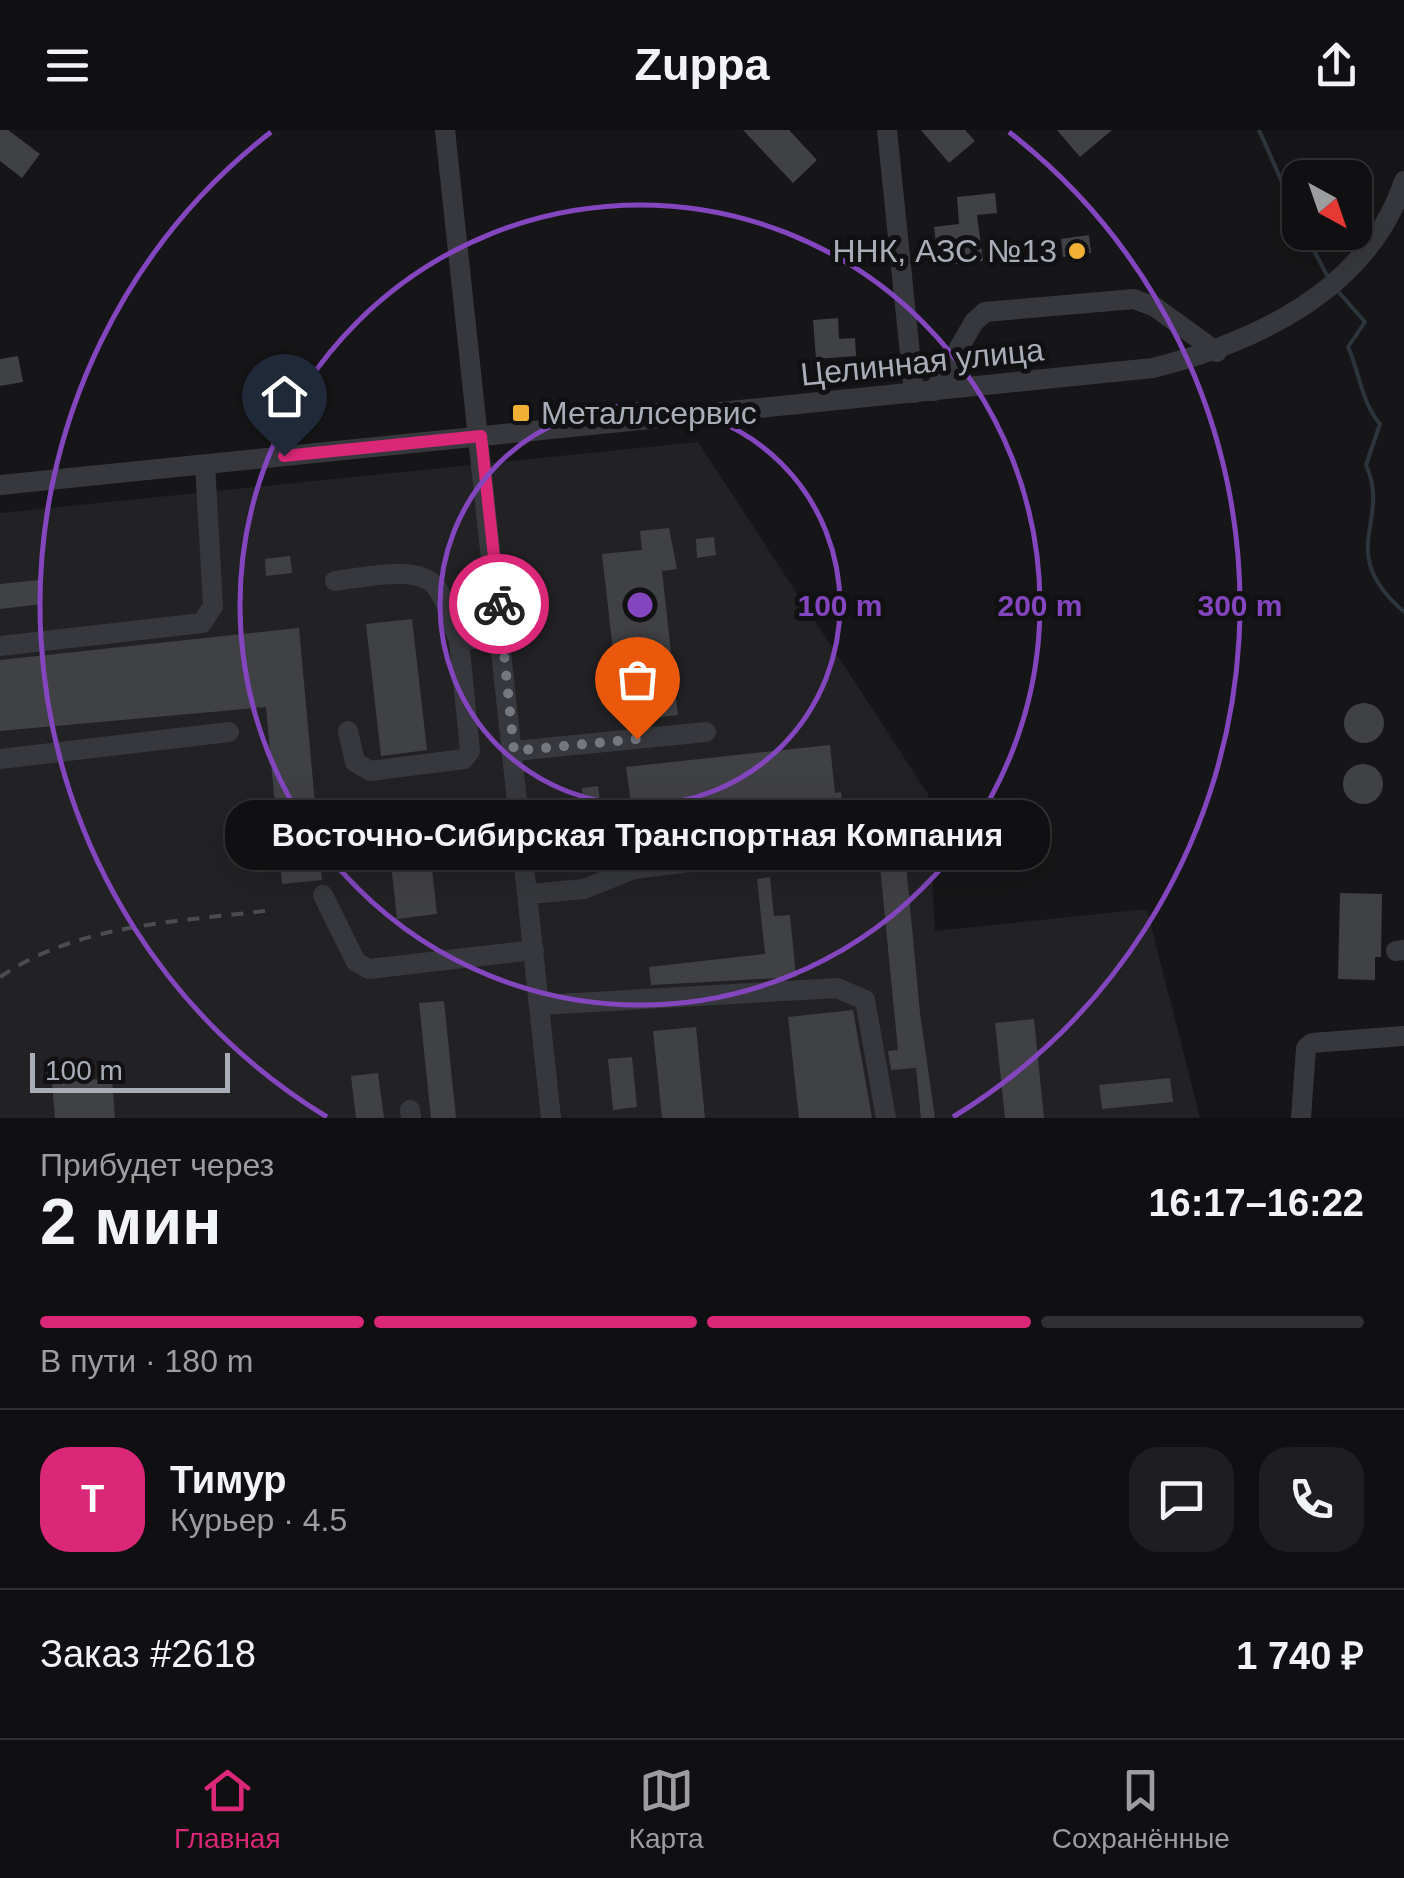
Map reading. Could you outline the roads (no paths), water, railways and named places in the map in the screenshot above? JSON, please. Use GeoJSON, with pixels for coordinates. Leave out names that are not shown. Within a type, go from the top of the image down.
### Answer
{"type":"FeatureCollection","features":[{"type":"Feature","properties":{"kind":"street"},"geometry":{"type":"LineString","coordinates":[[445,130],[552,1118]]}},
{"type":"Feature","properties":{"kind":"street"},"geometry":{"type":"LineString","coordinates":[[887,130],[924,392]]}},
{"type":"Feature","properties":{"kind":"street","name":"Целинная улица"},"geometry":{"type":"LineString","coordinates":[[0,485],[1153,368],[1217,352],[1301,310],[1356,261],[1385,224],[1404,182]]}},
{"type":"Feature","properties":{"kind":"street"},"geometry":{"type":"LineString","coordinates":[[924,392],[985,312],[1134,299],[1155,307],[1217,352]]}},
{"type":"Feature","properties":{"kind":"street"},"geometry":{"type":"LineString","coordinates":[[0,646],[202,623],[210,616],[213,606],[205,464]]}},
{"type":"Feature","properties":{"kind":"street"},"geometry":{"type":"LineString","coordinates":[[335,581],[397,575],[423,578],[436,589],[459,640],[470,751],[464,758],[370,771],[355,762],[348,731]]}},
{"type":"Feature","properties":{"kind":"street"},"geometry":{"type":"LineString","coordinates":[[459,640],[502,636]]}},
{"type":"Feature","properties":{"kind":"street"},"geometry":{"type":"LineString","coordinates":[[0,758],[229,732]]}},
{"type":"Feature","properties":{"kind":"street"},"geometry":{"type":"LineString","coordinates":[[514,751],[706,732]]}},
{"type":"Feature","properties":{"kind":"street"},"geometry":{"type":"LineString","coordinates":[[529,894],[584,889],[634,869],[821,845]]}},
{"type":"Feature","properties":{"kind":"street"},"geometry":{"type":"LineString","coordinates":[[324,894],[356,962],[369,969],[534,950]]}},
{"type":"Feature","properties":{"kind":"street"},"geometry":{"type":"LineString","coordinates":[[540,1005],[837,988],[856,992],[865,1000],[886,1118]]}},
{"type":"Feature","properties":{"kind":"street"},"geometry":{"type":"LineString","coordinates":[[1302,1118],[1302,1055],[1312,1043],[1404,1036]]}},
{"type":"Feature","properties":{"kind":"waterway"},"geometry":{"type":"LineString","coordinates":[[1259,130],[1282,182]]}},
{"type":"Feature","properties":{"kind":"waterway"},"geometry":{"type":"LineString","coordinates":[[1314,250],[1328,277]]}},
{"type":"Feature","properties":{"kind":"waterway"},"geometry":{"type":"LineString","coordinates":[[1336,289],[1365,322],[1348,347],[1365,397],[1380,424],[1366,465],[1373,503],[1368,554],[1383,591],[1404,612]]}},
{"type":"Feature","properties":{"kind":"railway"},"geometry":{"type":"LineString","coordinates":[[0,977],[63,945],[97,935],[166,922],[272,910]]}},
{"type":"Feature","properties":{"kind":"place","name":"ННК, АЗС №13"},"geometry":{"type":"Point","coordinates":[1077,251]}},
{"type":"Feature","properties":{"kind":"place","name":"Металлсервис"},"geometry":{"type":"Point","coordinates":[521,413]}},
{"type":"Feature","properties":{"kind":"place","name":"Восточно-Сибирская Транспортная Компания"},"geometry":{"type":"Point","coordinates":[637,739]}}]}
